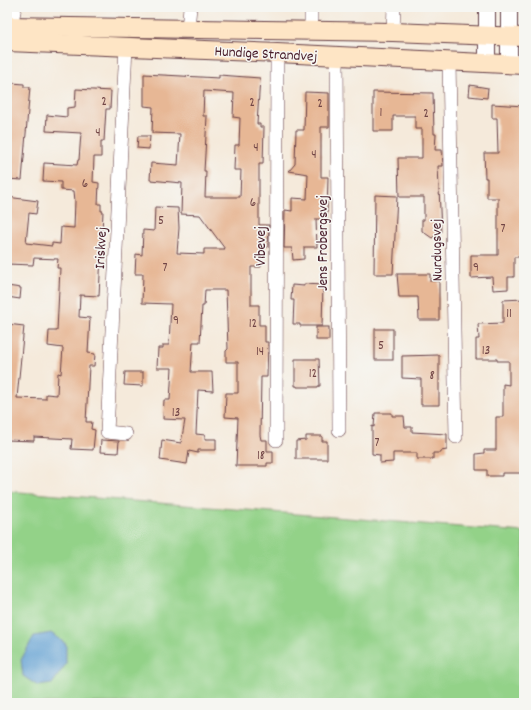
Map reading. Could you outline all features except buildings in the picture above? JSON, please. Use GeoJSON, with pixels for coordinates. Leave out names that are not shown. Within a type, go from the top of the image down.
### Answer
{"type":"FeatureCollection","features":[{"type":"Feature","properties":{"kind":"main road","name":"Hundige Strandvej"},"geometry":{"type":"LineString","coordinates":[[8,31],[188,29],[311,30],[516,37]]}},
{"type":"Feature","properties":{"kind":"main road","name":"Hundige Strandvej"},"geometry":{"type":"LineString","coordinates":[[8,31],[126,47],[517,65]]}},
{"type":"Feature","properties":{"kind":"street"},"geometry":{"type":"LineString","coordinates":[[8,31],[15,7]]}},
{"type":"Feature","properties":{"kind":"street"},"geometry":{"type":"LineString","coordinates":[[188,29],[190,7]]}},
{"type":"Feature","properties":{"kind":"street"},"geometry":{"type":"LineString","coordinates":[[311,7],[311,30]]}},
{"type":"Feature","properties":{"kind":"street"},"geometry":{"type":"LineString","coordinates":[[393,32],[394,7]]}},
{"type":"Feature","properties":{"kind":"street"},"geometry":{"type":"LineString","coordinates":[[487,7],[487,63]]}},
{"type":"Feature","properties":{"kind":"street"},"geometry":{"type":"LineString","coordinates":[[509,7],[516,37],[517,65]]}},
{"type":"Feature","properties":{"kind":"street","name":"Iriskvej"},"geometry":{"type":"LineString","coordinates":[[126,47],[107,432],[126,434]]}},
{"type":"Feature","properties":{"kind":"street","name":"Vibevej"},"geometry":{"type":"LineString","coordinates":[[276,440],[277,53]]}},
{"type":"Feature","properties":{"kind":"street","name":"Jens Frobergsvej"},"geometry":{"type":"LineString","coordinates":[[337,56],[339,430]]}},
{"type":"Feature","properties":{"kind":"street","name":"Nurdugsvej"},"geometry":{"type":"LineString","coordinates":[[449,62],[456,437]]}},
{"type":"Feature","properties":{"kind":"green space"},"geometry":{"type":"Polygon","coordinates":[[[7,491],[524,532],[524,703],[7,703],[7,491]]]}},
{"type":"Feature","properties":{"kind":"water"},"geometry":{"type":"Polygon","coordinates":[[[51,633],[66,644],[66,664],[52,684],[38,686],[23,676],[21,660],[34,636],[51,633]]]}}]}
